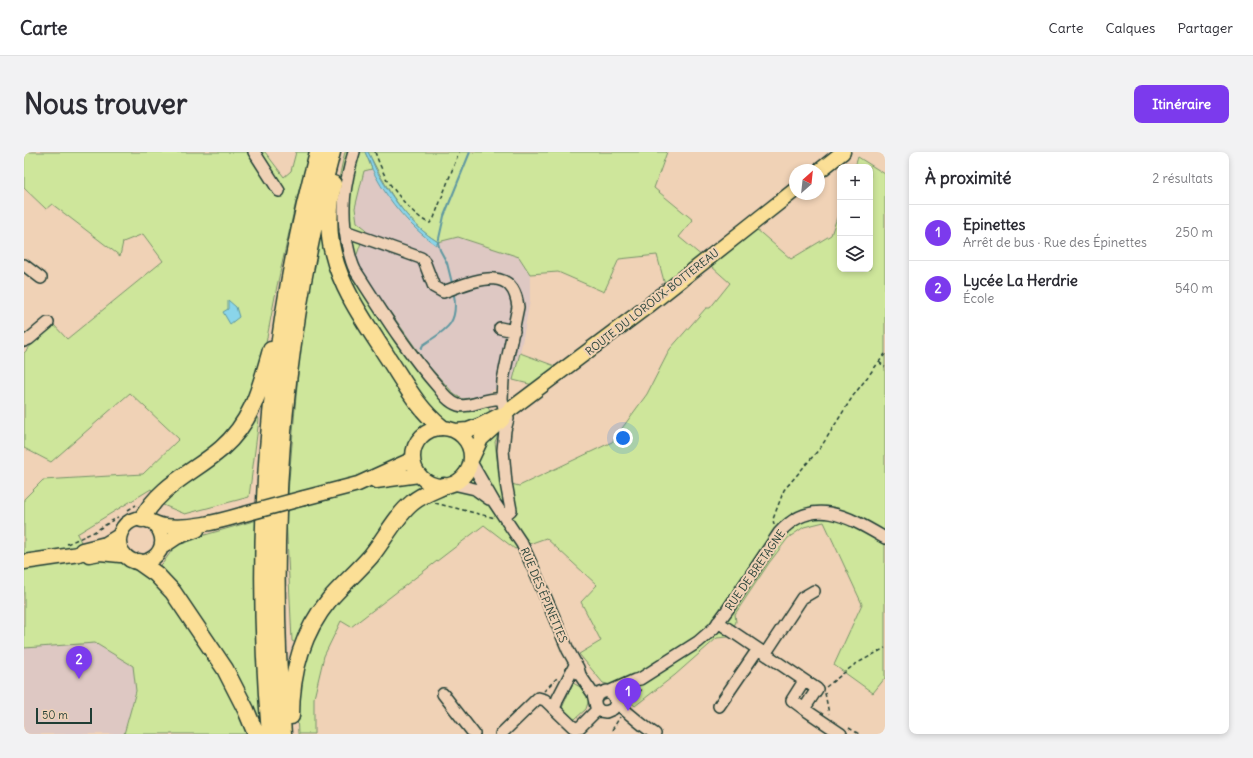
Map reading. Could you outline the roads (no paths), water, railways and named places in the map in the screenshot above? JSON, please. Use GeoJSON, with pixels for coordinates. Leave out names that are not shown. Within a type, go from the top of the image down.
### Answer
{"type":"FeatureCollection","features":[{"type":"Feature","properties":{"kind":"highway"},"geometry":{"type":"LineString","coordinates":[[270,734],[263,600],[264,519],[271,419],[284,314],[298,238],[318,152]]}},
{"type":"Feature","properties":{"kind":"highway"},"geometry":{"type":"LineString","coordinates":[[283,734],[277,628],[276,561],[278,496],[284,424],[290,365],[305,270],[332,152]]}},
{"type":"Feature","properties":{"kind":"highway"},"geometry":{"type":"LineString","coordinates":[[339,152],[331,198],[330,231],[333,252],[338,269],[357,308],[417,402],[435,422],[448,429]]}},
{"type":"Feature","properties":{"kind":"highway"},"geometry":{"type":"LineString","coordinates":[[148,521],[148,508],[171,484],[220,450],[241,428],[256,400],[277,324],[284,314]]}},
{"type":"Feature","properties":{"kind":"highway"},"geometry":{"type":"LineString","coordinates":[[291,734],[293,680],[300,651],[312,627],[328,602],[370,557],[403,512],[421,496],[449,485]]}},
{"type":"Feature","properties":{"kind":"highway"},"geometry":{"type":"LineString","coordinates":[[139,562],[156,574],[172,592],[225,669],[246,710],[256,734]]}},
{"type":"Feature","properties":{"kind":"main road"},"geometry":{"type":"LineString","coordinates":[[825,166],[843,152]]}},
{"type":"Feature","properties":{"kind":"main road","name":"ROUTE DU LOROUX-BOTTEREAU"},"geometry":{"type":"LineString","coordinates":[[448,429],[468,430],[497,416],[505,406],[648,306],[789,195]]}},
{"type":"Feature","properties":{"kind":"main road","name":"ROUTE DU LOROUX-BOTTEREAU"},"geometry":{"type":"LineString","coordinates":[[471,460],[481,439],[502,420],[505,406]]}},
{"type":"Feature","properties":{"kind":"main road"},"geometry":{"type":"LineString","coordinates":[[433,429],[448,429],[467,441],[471,450],[471,460],[466,474],[461,480],[449,485],[437,486],[429,483],[419,475],[414,466],[414,447],[421,436],[433,429]]}},
{"type":"Feature","properties":{"kind":"main road"},"geometry":{"type":"LineString","coordinates":[[358,484],[413,459]]}},
{"type":"Feature","properties":{"kind":"main road"},"geometry":{"type":"LineString","coordinates":[[225,520],[181,527],[164,526],[136,519],[125,525],[119,542],[124,554],[128,558],[139,562],[146,562],[153,559],[162,547],[177,537],[225,520],[358,484],[419,475]]}},
{"type":"Feature","properties":{"kind":"main road"},"geometry":{"type":"LineString","coordinates":[[148,521],[162,534],[162,547]]}},
{"type":"Feature","properties":{"kind":"main road"},"geometry":{"type":"LineString","coordinates":[[79,554],[82,550],[106,544],[120,536]]}},
{"type":"Feature","properties":{"kind":"main road"},"geometry":{"type":"LineString","coordinates":[[24,562],[79,554],[83,556],[100,553],[124,554]]}},
{"type":"Feature","properties":{"kind":"street"},"geometry":{"type":"LineString","coordinates":[[254,152],[279,191]]}},
{"type":"Feature","properties":{"kind":"street"},"geometry":{"type":"LineString","coordinates":[[354,152],[344,193],[343,209],[345,231],[351,262],[355,270],[414,359],[447,398],[462,406],[468,406],[492,398],[505,406]]}},
{"type":"Feature","properties":{"kind":"street"},"geometry":{"type":"LineString","coordinates":[[345,231],[421,258],[424,261],[434,287],[443,292],[472,281],[494,279],[503,280],[509,284],[517,298],[518,307],[514,331],[503,380],[505,406],[508,419],[505,430],[504,450],[506,483],[511,510],[504,516]]}},
{"type":"Feature","properties":{"kind":"street"},"geometry":{"type":"LineString","coordinates":[[24,265],[41,278]]}},
{"type":"Feature","properties":{"kind":"street"},"geometry":{"type":"LineString","coordinates":[[24,341],[29,339],[48,323]]}},
{"type":"Feature","properties":{"kind":"street"},"geometry":{"type":"LineString","coordinates":[[500,328],[514,331]]}},
{"type":"Feature","properties":{"kind":"street","name":"RUE DES ÉPINETTES"},"geometry":{"type":"LineString","coordinates":[[471,460],[494,502],[522,544],[562,638],[577,666],[580,675],[591,691],[596,705]]}},
{"type":"Feature","properties":{"kind":"street","name":"RUE DES ÉPINETTES"},"geometry":{"type":"LineString","coordinates":[[449,485],[474,489],[494,502]]}},
{"type":"Feature","properties":{"kind":"street","name":"RUE DE BRETAGNE"},"geometry":{"type":"LineString","coordinates":[[614,705],[638,683],[641,683],[698,642],[718,622],[779,533],[788,524],[810,513],[835,513],[844,516],[885,538]]}},
{"type":"Feature","properties":{"kind":"street"},"geometry":{"type":"LineString","coordinates":[[719,706],[802,598],[814,591]]}},
{"type":"Feature","properties":{"kind":"street"},"geometry":{"type":"LineString","coordinates":[[718,622],[804,681],[792,700],[841,734]]}},
{"type":"Feature","properties":{"kind":"street"},"geometry":{"type":"LineString","coordinates":[[553,708],[577,666]]}},
{"type":"Feature","properties":{"kind":"street","name":"RUE DES ÉPINETTES"},"geometry":{"type":"LineString","coordinates":[[577,666],[593,682],[607,691]]}},
{"type":"Feature","properties":{"kind":"street","name":"RUE DE BRETAGNE"},"geometry":{"type":"LineString","coordinates":[[607,691],[635,680],[641,683]]}},
{"type":"Feature","properties":{"kind":"street"},"geometry":{"type":"LineString","coordinates":[[501,734],[536,699],[542,698],[572,726],[576,728],[580,727],[596,705],[598,694],[607,691],[613,695],[614,705],[623,713],[655,734]]}},
{"type":"Feature","properties":{"kind":"street"},"geometry":{"type":"LineString","coordinates":[[444,694],[474,734]]}},
{"type":"Feature","properties":{"kind":"street"},"geometry":{"type":"LineString","coordinates":[[596,705],[603,712],[614,705]]}},
{"type":"Feature","properties":{"kind":"water"},"geometry":{"type":"Polygon","coordinates":[[[365,152],[368,152],[377,172],[397,203],[412,221],[438,242],[436,245],[409,222],[394,205],[375,175],[365,152]]]}},
{"type":"Feature","properties":{"kind":"water"},"geometry":{"type":"Polygon","coordinates":[[[228,300],[236,307],[239,317],[230,324],[223,312],[228,309],[228,300]]]}},
{"type":"Feature","properties":{"kind":"waterway"},"geometry":{"type":"LineString","coordinates":[[452,283],[447,263],[438,243],[444,216],[470,152]]}},
{"type":"Feature","properties":{"kind":"waterway"},"geometry":{"type":"LineString","coordinates":[[421,349],[423,345],[449,326],[454,313],[454,295]]}},
{"type":"Feature","properties":{"kind":"place","name":"Lycée La Herdrie"},"geometry":{"type":"Point","coordinates":[79,679]}},
{"type":"Feature","properties":{"kind":"place","name":"Epinettes"},"geometry":{"type":"Point","coordinates":[628,711]}}]}
